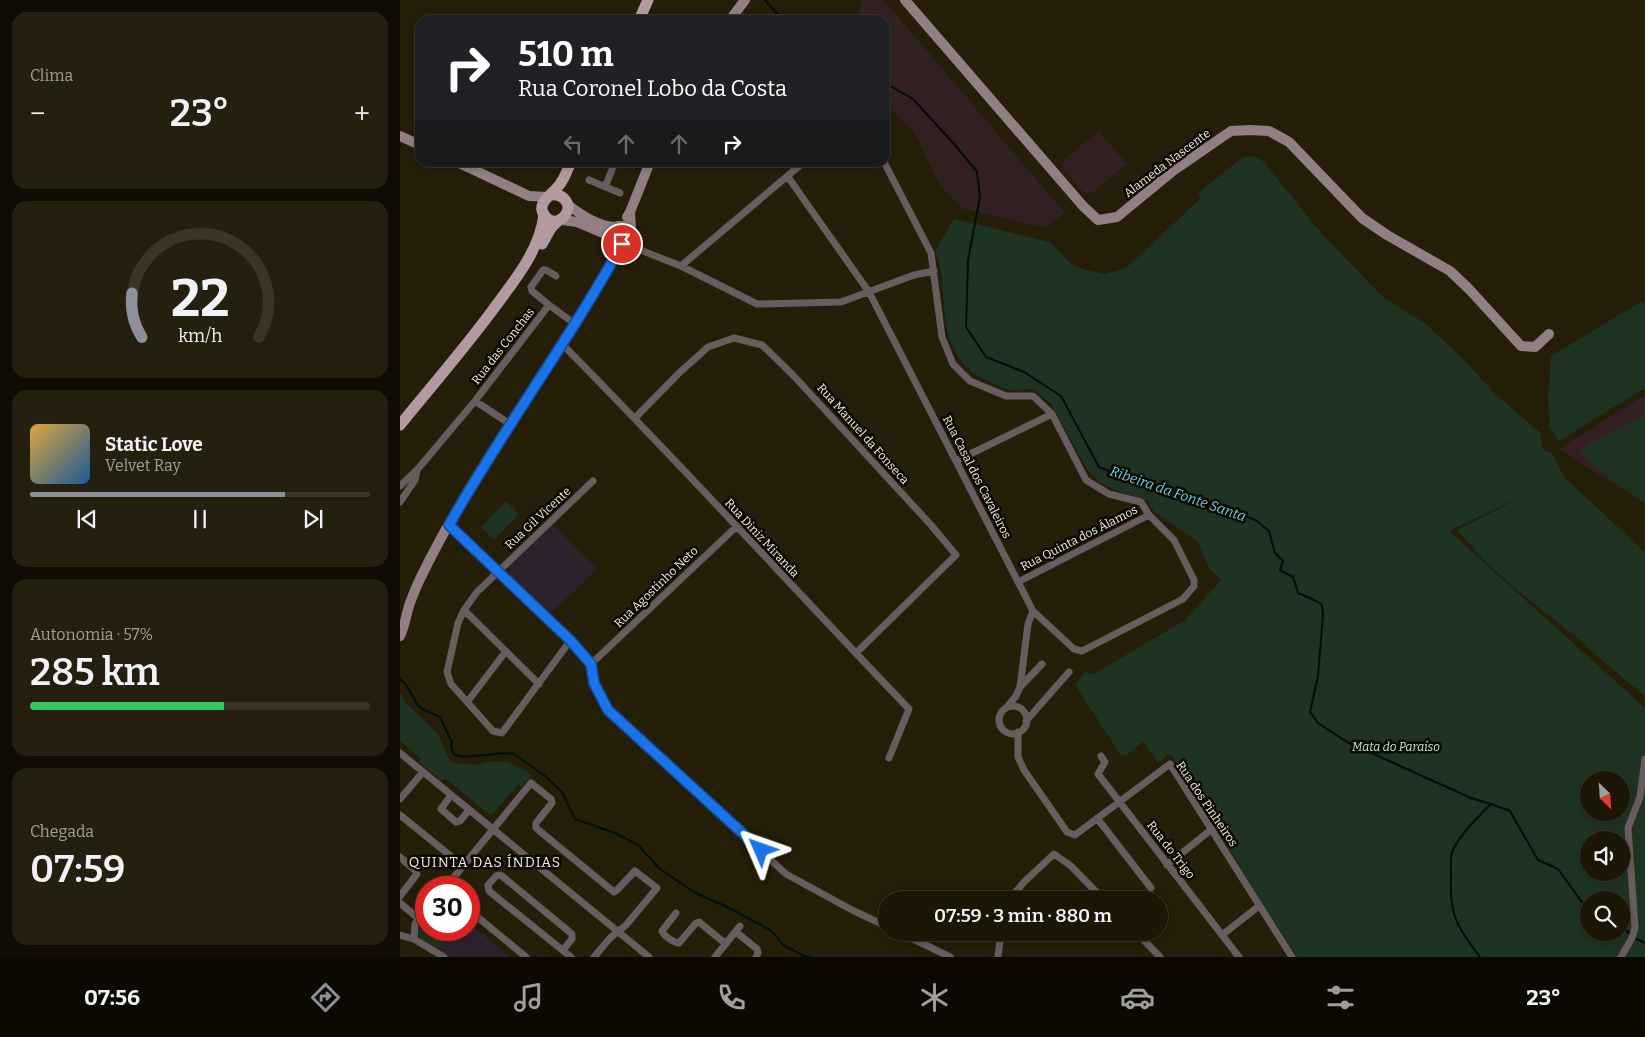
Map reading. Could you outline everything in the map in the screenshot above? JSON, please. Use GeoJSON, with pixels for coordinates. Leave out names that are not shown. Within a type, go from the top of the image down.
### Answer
{"type":"FeatureCollection","features":[{"type":"Feature","properties":{"kind":"main road"},"geometry":{"type":"LineString","coordinates":[[641,15],[648,0]]}},
{"type":"Feature","properties":{"kind":"main road"},"geometry":{"type":"LineString","coordinates":[[400,425],[476,333],[510,288],[526,262],[540,232],[543,202],[560,184],[568,167]]}},
{"type":"Feature","properties":{"kind":"main road"},"geometry":{"type":"LineString","coordinates":[[476,333],[496,314],[521,283],[551,228],[567,214],[566,188],[575,167]]}},
{"type":"Feature","properties":{"kind":"main road"},"geometry":{"type":"LineString","coordinates":[[550,196],[559,195],[567,203]]}},
{"type":"Feature","properties":{"kind":"main road"},"geometry":{"type":"LineString","coordinates":[[543,212],[550,220],[560,220]]}},
{"type":"Feature","properties":{"kind":"street"},"geometry":{"type":"LineString","coordinates":[[734,15],[745,0]]}},
{"type":"Feature","properties":{"kind":"street","name":"Alameda Nascente"},"geometry":{"type":"LineString","coordinates":[[905,0],[1083,206],[1098,220],[1117,217],[1173,171],[1231,131],[1269,131],[1289,142],[1362,218],[1387,235],[1450,271],[1470,289],[1521,346],[1535,347],[1548,334]]}},
{"type":"Feature","properties":{"kind":"street"},"geometry":{"type":"LineString","coordinates":[[400,136],[415,143]]}},
{"type":"Feature","properties":{"kind":"street"},"geometry":{"type":"LineString","coordinates":[[468,167],[529,196],[543,212]]}},
{"type":"Feature","properties":{"kind":"street"},"geometry":{"type":"LineString","coordinates":[[605,187],[613,167]]}},
{"type":"Feature","properties":{"kind":"street"},"geometry":{"type":"LineString","coordinates":[[400,636],[420,579],[449,525],[609,267],[648,167]]}},
{"type":"Feature","properties":{"kind":"street"},"geometry":{"type":"LineString","coordinates":[[681,266],[799,167]]}},
{"type":"Feature","properties":{"kind":"street"},"geometry":{"type":"LineString","coordinates":[[887,167],[931,255],[942,338],[954,364],[970,381],[1006,396],[1033,396],[1052,414],[1086,480],[1109,494],[1141,502],[1149,515]]}},
{"type":"Feature","properties":{"kind":"street","name":"Rua Casal dos Cavaleiros"},"geometry":{"type":"LineString","coordinates":[[788,177],[869,292],[1034,610],[1074,649],[1079,651],[1085,650],[1184,599],[1194,584],[1174,540],[1149,515]]}},
{"type":"Feature","properties":{"kind":"street"},"geometry":{"type":"LineString","coordinates":[[589,180],[620,193]]}},
{"type":"Feature","properties":{"kind":"street"},"geometry":{"type":"LineString","coordinates":[[529,196],[550,196]]}},
{"type":"Feature","properties":{"kind":"street"},"geometry":{"type":"LineString","coordinates":[[567,203],[596,222],[610,227],[642,250],[681,266],[757,304],[841,302],[914,275],[934,271]]}},
{"type":"Feature","properties":{"kind":"street"},"geometry":{"type":"LineString","coordinates":[[560,220],[577,222],[622,235]]}},
{"type":"Feature","properties":{"kind":"street","name":"Rua das Conchas"},"geometry":{"type":"LineString","coordinates":[[556,276],[543,270],[531,286],[532,290],[575,324]]}},
{"type":"Feature","properties":{"kind":"street","name":"Rua das Conchas"},"geometry":{"type":"LineString","coordinates":[[400,486],[417,470],[475,401],[550,305]]}},
{"type":"Feature","properties":{"kind":"street","name":"Rua Manuel da Fonseca"},"geometry":{"type":"LineString","coordinates":[[635,418],[678,374],[708,347],[734,338],[762,345],[792,374],[956,555],[856,653]]}},
{"type":"Feature","properties":{"kind":"street","name":"Rua Diniz Miranda"},"geometry":{"type":"LineString","coordinates":[[562,344],[635,418],[910,709],[889,758]]}},
{"type":"Feature","properties":{"kind":"street","name":"Rua das Conchas"},"geometry":{"type":"LineString","coordinates":[[475,401],[510,424]]}},
{"type":"Feature","properties":{"kind":"street"},"geometry":{"type":"LineString","coordinates":[[956,462],[1052,414]]}},
{"type":"Feature","properties":{"kind":"street","name":"Rua das Conchas"},"geometry":{"type":"LineString","coordinates":[[400,502],[415,480],[417,470]]}},
{"type":"Feature","properties":{"kind":"street","name":"Rua Gil Vicente"},"geometry":{"type":"LineString","coordinates":[[468,702],[451,684],[447,672],[458,623],[464,610],[478,592],[499,571],[593,481]]}},
{"type":"Feature","properties":{"kind":"street","name":"Rua Quinta dos Álamos"},"geometry":{"type":"LineString","coordinates":[[1018,582],[1149,515]]}},
{"type":"Feature","properties":{"kind":"street"},"geometry":{"type":"LineString","coordinates":[[449,525],[570,640],[591,664],[594,683],[608,710],[786,874],[878,922]]}},
{"type":"Feature","properties":{"kind":"street","name":"Rua Agostinho Neto"},"geometry":{"type":"LineString","coordinates":[[591,664],[736,527]]}},
{"type":"Feature","properties":{"kind":"street"},"geometry":{"type":"LineString","coordinates":[[464,610],[539,684]]}},
{"type":"Feature","properties":{"kind":"street"},"geometry":{"type":"LineString","coordinates":[[1034,610],[1028,624],[1020,687],[1016,696],[1003,710],[999,718],[1001,727],[1009,733],[1022,730],[1026,721],[1069,672]]}},
{"type":"Feature","properties":{"kind":"street"},"geometry":{"type":"LineString","coordinates":[[506,651],[468,702],[493,732],[502,733],[570,640]]}},
{"type":"Feature","properties":{"kind":"street"},"geometry":{"type":"LineString","coordinates":[[1020,687],[1042,664]]}},
{"type":"Feature","properties":{"kind":"street"},"geometry":{"type":"LineString","coordinates":[[1007,707],[1015,706],[1022,710],[1026,721]]}},
{"type":"Feature","properties":{"kind":"street","name":"Rua dos Pinheiros"},"geometry":{"type":"LineString","coordinates":[[1018,732],[1018,757],[1024,770],[1067,832],[1074,835],[1170,764],[1292,957]]}},
{"type":"Feature","properties":{"kind":"street"},"geometry":{"type":"LineString","coordinates":[[401,755],[649,957]]}},
{"type":"Feature","properties":{"kind":"street","name":"Rua do Trigo"},"geometry":{"type":"LineString","coordinates":[[1101,756],[1105,762],[1098,774],[1239,957]]}},
{"type":"Feature","properties":{"kind":"street"},"geometry":{"type":"LineString","coordinates":[[1621,957],[1632,937],[1634,927],[1628,828],[1640,797],[1645,759]]}},
{"type":"Feature","properties":{"kind":"street"},"geometry":{"type":"LineString","coordinates":[[400,799],[423,772]]}},
{"type":"Feature","properties":{"kind":"street"},"geometry":{"type":"LineString","coordinates":[[455,876],[531,783],[552,801],[552,804],[535,825],[544,834],[613,891],[617,890],[635,871],[657,888],[626,925],[610,938],[594,957]]}},
{"type":"Feature","properties":{"kind":"street"},"geometry":{"type":"LineString","coordinates":[[451,795],[441,809],[456,822],[460,821],[469,810]]}},
{"type":"Feature","properties":{"kind":"street"},"geometry":{"type":"LineString","coordinates":[[400,815],[463,866]]}},
{"type":"Feature","properties":{"kind":"street"},"geometry":{"type":"LineString","coordinates":[[1097,818],[1151,888]]}},
{"type":"Feature","properties":{"kind":"street"},"geometry":{"type":"LineString","coordinates":[[1167,864],[1212,829]]}},
{"type":"Feature","properties":{"kind":"street"},"geometry":{"type":"LineString","coordinates":[[1016,891],[1054,854],[1071,866],[1095,891]]}},
{"type":"Feature","properties":{"kind":"street"},"geometry":{"type":"LineString","coordinates":[[400,858],[417,874],[400,896]]}},
{"type":"Feature","properties":{"kind":"street"},"geometry":{"type":"LineString","coordinates":[[563,950],[572,939],[572,934],[502,876],[496,876],[488,885],[489,891],[571,957]]}},
{"type":"Feature","properties":{"kind":"street"},"geometry":{"type":"LineString","coordinates":[[400,903],[415,916]]}},
{"type":"Feature","properties":{"kind":"street"},"geometry":{"type":"LineString","coordinates":[[1222,935],[1259,906]]}},
{"type":"Feature","properties":{"kind":"street"},"geometry":{"type":"LineString","coordinates":[[676,913],[662,931],[676,943],[699,922],[726,944]]}},
{"type":"Feature","properties":{"kind":"street"},"geometry":{"type":"LineString","coordinates":[[480,919],[526,957]]}},
{"type":"Feature","properties":{"kind":"street"},"geometry":{"type":"LineString","coordinates":[[414,939],[415,925]]}},
{"type":"Feature","properties":{"kind":"street"},"geometry":{"type":"LineString","coordinates":[[715,957],[738,929],[757,949],[756,957]]}},
{"type":"Feature","properties":{"kind":"street"},"geometry":{"type":"LineString","coordinates":[[400,935],[414,939],[438,956]]}},
{"type":"Feature","properties":{"kind":"street"},"geometry":{"type":"LineString","coordinates":[[917,941],[950,957]]}},
{"type":"Feature","properties":{"kind":"street"},"geometry":{"type":"LineString","coordinates":[[998,957],[1000,941]]}},
{"type":"Feature","properties":{"kind":"street"},"geometry":{"type":"LineString","coordinates":[[1145,941],[1160,957]]}},
{"type":"Feature","properties":{"kind":"shaded area"},"geometry":{"type":"Polygon","coordinates":[[[863,0],[884,0],[1065,213],[1045,228],[964,209],[939,184],[914,132],[890,109],[890,15],[858,15],[863,0]]]}},
{"type":"Feature","properties":{"kind":"shaded area"},"geometry":{"type":"Polygon","coordinates":[[[1099,131],[1127,164],[1093,192],[1085,193],[1064,170],[1063,164],[1065,159],[1099,131]]]}},
{"type":"Feature","properties":{"kind":"shaded area"},"geometry":{"type":"Polygon","coordinates":[[[1645,395],[1645,504],[1559,449],[1645,395]]]}},
{"type":"Feature","properties":{"kind":"shaded area"},"geometry":{"type":"Polygon","coordinates":[[[553,524],[597,569],[550,614],[531,595],[527,588],[524,589],[510,576],[509,570],[510,566],[553,524]]]}},
{"type":"Feature","properties":{"kind":"shaded area"},"geometry":{"type":"Polygon","coordinates":[[[480,932],[510,957],[451,957],[425,941],[480,941],[480,932]]]}},
{"type":"Feature","properties":{"kind":"green space","name":"Mata do Paraíso"},"geometry":{"type":"Polygon","coordinates":[[[1251,156],[1261,159],[1323,235],[1383,297],[1426,324],[1466,362],[1496,395],[1540,432],[1543,450],[1552,453],[1564,477],[1645,552],[1645,696],[1580,640],[1513,587],[1482,558],[1457,530],[1535,490],[1449,531],[1645,708],[1645,957],[1297,957],[1172,756],[1168,755],[1158,763],[1143,742],[1127,755],[1121,755],[1075,685],[1085,672],[1094,674],[1185,620],[1221,580],[1209,568],[1197,541],[1154,512],[1147,500],[1122,493],[1100,483],[1087,469],[1051,404],[1034,389],[1011,390],[983,379],[967,367],[956,352],[948,333],[942,278],[935,251],[954,219],[1050,242],[1072,265],[1105,274],[1126,268],[1201,198],[1198,193],[1243,157],[1251,156]]]}},
{"type":"Feature","properties":{"kind":"green space"},"geometry":{"type":"Polygon","coordinates":[[[1642,301],[1645,305],[1645,388],[1559,441],[1550,428],[1548,399],[1551,356],[1642,301]]]}},
{"type":"Feature","properties":{"kind":"green space"},"geometry":{"type":"Polygon","coordinates":[[[1645,415],[1645,502],[1609,478],[1580,453],[1586,446],[1645,415]]]}},
{"type":"Feature","properties":{"kind":"green space"},"geometry":{"type":"Polygon","coordinates":[[[506,501],[519,514],[494,540],[481,527],[506,501]]]}},
{"type":"Feature","properties":{"kind":"green space"},"geometry":{"type":"Polygon","coordinates":[[[400,692],[405,702],[439,736],[448,757],[453,763],[474,765],[493,761],[509,762],[532,775],[522,787],[518,784],[491,816],[445,778],[442,781],[419,762],[421,759],[400,741],[400,692]]]}},
{"type":"Feature","properties":{"kind":"green space"},"geometry":{"type":"Polygon","coordinates":[[[425,941],[446,941],[439,949],[425,941]]]}},
{"type":"Feature","properties":{"kind":"waterway","name":"Ribeira da Fonte Santa"},"geometry":{"type":"LineString","coordinates":[[765,0],[778,15]]}},
{"type":"Feature","properties":{"kind":"waterway","name":"Ribeira da Fonte Santa"},"geometry":{"type":"LineString","coordinates":[[890,86],[913,99],[977,172],[980,197],[968,260],[966,327],[986,357],[1024,372],[1061,396],[1099,467],[1132,480],[1232,510],[1257,521],[1269,531],[1275,553],[1283,561],[1280,570],[1293,577],[1298,593],[1322,605],[1323,615],[1318,676],[1310,712],[1318,723],[1347,742],[1471,798],[1510,811],[1538,860],[1558,869],[1580,900]]}},
{"type":"Feature","properties":{"kind":"waterway"},"geometry":{"type":"LineString","coordinates":[[400,679],[407,686],[422,709],[440,717],[452,742],[451,747],[454,754],[463,757],[505,753],[514,754],[545,776],[562,792],[575,819],[615,833],[638,845],[660,869],[694,892],[772,931],[783,945],[804,956],[810,957]]}},
{"type":"Feature","properties":{"kind":"waterway"},"geometry":{"type":"LineString","coordinates":[[1480,957],[1465,937],[1453,911],[1451,901],[1451,859],[1454,847],[1458,841],[1491,804]]}},
{"type":"Feature","properties":{"kind":"waterway","name":"Ribeira da Fonte Santa"},"geometry":{"type":"LineString","coordinates":[[1634,938],[1645,943]]}},
{"type":"Feature","properties":{"kind":"district","name":"QUINTA DAS ÍNDIAS"},"geometry":{"type":"Point","coordinates":[485,862]}},
{"type":"Feature","properties":{"kind":"route"},"geometry":{"type":"LineString","coordinates":[[622,244],[575,324],[500,438],[449,525],[570,640],[591,664],[594,683],[608,710],[761,850]]}}]}
